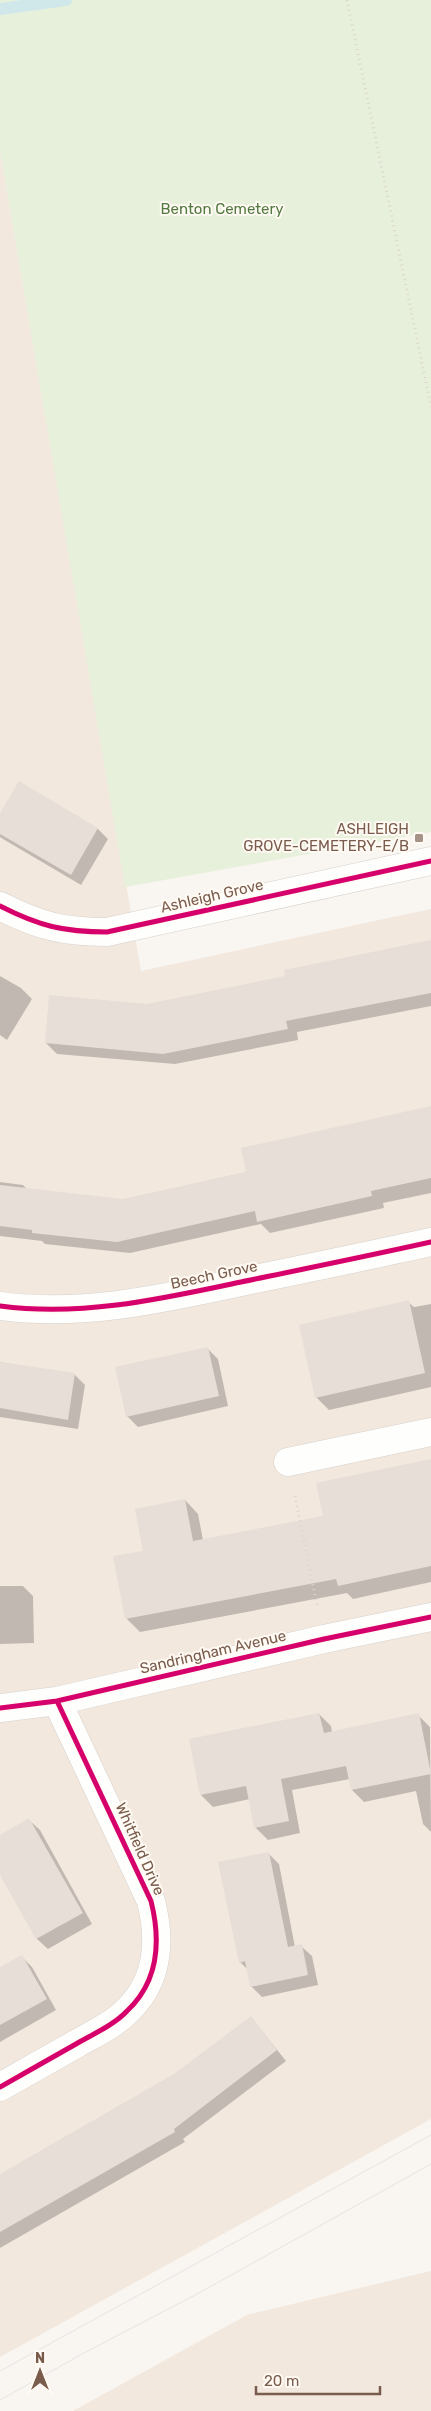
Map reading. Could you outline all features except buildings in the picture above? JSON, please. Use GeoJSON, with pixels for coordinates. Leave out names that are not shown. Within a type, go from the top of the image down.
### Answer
{"type":"FeatureCollection","features":[{"type":"Feature","properties":{"kind":"street","name":"Ashleigh Grove"},"geometry":{"type":"LineString","coordinates":[[0,906],[31,922],[56,929],[108,932],[431,861]]}},
{"type":"Feature","properties":{"kind":"street","name":"Beech Grove"},"geometry":{"type":"LineString","coordinates":[[0,1306],[53,1310],[113,1307],[151,1301],[431,1242]]}},
{"type":"Feature","properties":{"kind":"street"},"geometry":{"type":"LineString","coordinates":[[288,1462],[431,1432]]}},
{"type":"Feature","properties":{"kind":"street","name":"Sandringham Avenue"},"geometry":{"type":"LineString","coordinates":[[0,1708],[57,1701],[431,1617]]}},
{"type":"Feature","properties":{"kind":"street","name":"Whitfield Drive"},"geometry":{"type":"LineString","coordinates":[[0,2087],[100,2030],[127,2012],[140,1996],[151,1977],[155,1956],[157,1926],[151,1901],[57,1701]]}},
{"type":"Feature","properties":{"kind":"path"},"geometry":{"type":"LineString","coordinates":[[347,0],[431,408]]}},
{"type":"Feature","properties":{"kind":"path"},"geometry":{"type":"LineString","coordinates":[[288,1462],[324,1640]]}},
{"type":"Feature","properties":{"kind":"shaded area"},"geometry":{"type":"Polygon","coordinates":[[[0,150],[141,971],[431,909],[431,2119],[0,2357],[0,150]]]}},
{"type":"Feature","properties":{"kind":"shaded area"},"geometry":{"type":"Polygon","coordinates":[[[431,2271],[431,2411],[73,2411],[247,2315],[431,2271]]]}},
{"type":"Feature","properties":{"kind":"green space","name":"Benton Cemetery"},"geometry":{"type":"Polygon","coordinates":[[[0,0],[431,0],[431,832],[125,887],[0,150],[0,0]]]}},
{"type":"Feature","properties":{"kind":"waterway"},"geometry":{"type":"LineString","coordinates":[[0,9],[66,0]]}},
{"type":"Feature","properties":{"kind":"tram line"},"geometry":{"type":"LineString","coordinates":[[0,2371],[431,2135]]}},
{"type":"Feature","properties":{"kind":"tram line"},"geometry":{"type":"LineString","coordinates":[[0,2400],[82,2354],[197,2294],[431,2164]]}},
{"type":"Feature","properties":{"kind":"cycle path"},"geometry":{"type":"LineString","coordinates":[[0,906],[27,918],[52,926],[78,931],[107,932],[431,861]]}},
{"type":"Feature","properties":{"kind":"cycle path"},"geometry":{"type":"LineString","coordinates":[[0,1306],[31,1309],[91,1308],[151,1300],[431,1242]]}},
{"type":"Feature","properties":{"kind":"cycle path"},"geometry":{"type":"LineString","coordinates":[[0,1708],[57,1701],[324,1639],[431,1617]]}},
{"type":"Feature","properties":{"kind":"cycle path"},"geometry":{"type":"LineString","coordinates":[[0,2087],[116,2021],[138,1999],[146,1987],[155,1960],[156,1931],[151,1901],[57,1701]]}},
{"type":"Feature","properties":{"kind":"place","name":"ASHLEIGH GROVE-CEMETERY-E/B"},"geometry":{"type":"Point","coordinates":[419,838]}}]}
